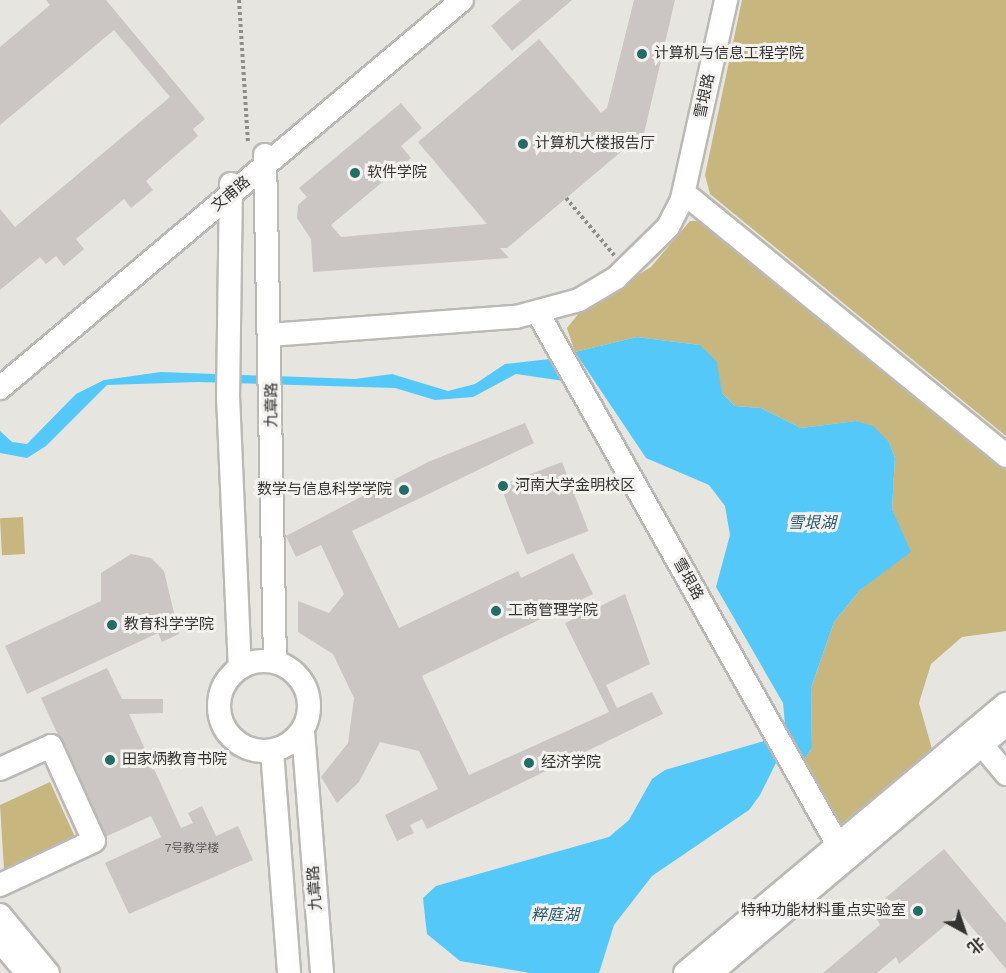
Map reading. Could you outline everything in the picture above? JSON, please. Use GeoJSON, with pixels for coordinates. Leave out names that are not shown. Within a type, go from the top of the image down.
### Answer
{"type":"FeatureCollection","features":[{"type":"Feature","properties":{"kind":"lane","name":"文甫路"},"geometry":{"type":"LineString","coordinates":[[0,388],[441,0]]}},
{"type":"Feature","properties":{"kind":"lane","name":"文甫路"},"geometry":{"type":"LineString","coordinates":[[260,158],[462,0]]}},
{"type":"Feature","properties":{"kind":"lane","name":"雪垠路"},"geometry":{"type":"LineString","coordinates":[[269,335],[538,313],[579,300],[626,269],[668,227],[684,193],[726,0]]}},
{"type":"Feature","properties":{"kind":"lane","name":"九章路"},"geometry":{"type":"LineString","coordinates":[[260,158],[272,367],[275,662]]}},
{"type":"Feature","properties":{"kind":"lane","name":"文甫路"},"geometry":{"type":"LineString","coordinates":[[0,371],[231,185]]}},
{"type":"Feature","properties":{"kind":"lane"},"geometry":{"type":"LineString","coordinates":[[231,185],[228,396],[240,668]]}},
{"type":"Feature","properties":{"kind":"lane"},"geometry":{"type":"LineString","coordinates":[[684,193],[1006,456]]}},
{"type":"Feature","properties":{"kind":"lane","name":"雪垠路"},"geometry":{"type":"LineString","coordinates":[[538,313],[838,845]]}},
{"type":"Feature","properties":{"kind":"lane"},"geometry":{"type":"LineString","coordinates":[[275,662],[289,668],[305,685],[310,707],[303,731],[272,751],[248,749],[222,725],[222,690],[240,668],[275,662]]}},
{"type":"Feature","properties":{"kind":"lane"},"geometry":{"type":"LineString","coordinates":[[686,973],[1006,704]]}},
{"type":"Feature","properties":{"kind":"lane"},"geometry":{"type":"LineString","coordinates":[[711,973],[1006,725]]}},
{"type":"Feature","properties":{"kind":"lane","name":"九章路"},"geometry":{"type":"LineString","coordinates":[[303,731],[322,973]]}},
{"type":"Feature","properties":{"kind":"lane"},"geometry":{"type":"LineString","coordinates":[[982,745],[1006,774]]}},
{"type":"Feature","properties":{"kind":"lane"},"geometry":{"type":"LineString","coordinates":[[0,769],[51,746],[94,841],[0,885]]}},
{"type":"Feature","properties":{"kind":"lane"},"geometry":{"type":"LineString","coordinates":[[272,751],[288,973]]}},
{"type":"Feature","properties":{"kind":"lane"},"geometry":{"type":"LineString","coordinates":[[0,915],[48,973]]}},
{"type":"Feature","properties":{"kind":"lane"},"geometry":{"type":"LineString","coordinates":[[0,941],[27,973]]}},
{"type":"Feature","properties":{"kind":"path"},"geometry":{"type":"LineString","coordinates":[[239,0],[260,158]]}},
{"type":"Feature","properties":{"kind":"path"},"geometry":{"type":"LineString","coordinates":[[566,198],[626,269]]}},
{"type":"Feature","properties":{"kind":"shaded area"},"geometry":{"type":"Polygon","coordinates":[[[742,0],[1006,0],[1006,436],[710,194],[705,175],[742,0]]]}},
{"type":"Feature","properties":{"kind":"shaded area"},"geometry":{"type":"Polygon","coordinates":[[[690,221],[700,221],[1006,470],[1006,631],[962,637],[931,664],[919,703],[932,749],[840,825],[804,759],[812,748],[811,688],[834,622],[860,590],[887,567],[898,526],[892,509],[895,458],[889,442],[857,421],[801,428],[761,408],[735,406],[722,393],[700,345],[637,337],[575,352],[567,328],[583,308],[651,267],[690,221]]]}},
{"type":"Feature","properties":{"kind":"shaded area"},"geometry":{"type":"Polygon","coordinates":[[[23,517],[25,554],[2,555],[0,518],[23,517]]]}},
{"type":"Feature","properties":{"kind":"shaded area"},"geometry":{"type":"Polygon","coordinates":[[[50,782],[75,837],[4,869],[0,805],[50,782]]]}},
{"type":"Feature","properties":{"kind":"water","name":"雪垠湖"},"geometry":{"type":"Polygon","coordinates":[[[637,337],[700,345],[717,362],[722,393],[735,406],[761,408],[801,428],[856,421],[873,426],[889,442],[895,458],[892,509],[911,552],[860,590],[834,622],[811,688],[812,748],[804,759],[785,724],[783,703],[716,587],[730,535],[725,506],[709,485],[646,458],[575,352],[637,337]]]}},
{"type":"Feature","properties":{"kind":"water"},"geometry":{"type":"Polygon","coordinates":[[[550,359],[564,381],[516,374],[473,397],[435,400],[395,388],[198,382],[107,385],[46,446],[27,458],[0,453],[0,431],[12,442],[27,444],[76,394],[104,380],[161,372],[355,379],[392,374],[448,391],[475,384],[505,364],[550,359]]]}},
{"type":"Feature","properties":{"kind":"water","name":"粹庭湖"},"geometry":{"type":"Polygon","coordinates":[[[767,740],[778,759],[760,795],[749,810],[652,876],[614,925],[599,973],[530,973],[460,961],[427,934],[423,898],[436,886],[609,837],[629,820],[652,779],[665,770],[767,740]]]}},
{"type":"Feature","properties":{"kind":"building"},"geometry":{"type":"Polygon","coordinates":[[[46,0],[106,0],[205,119],[193,129],[198,136],[146,181],[153,190],[131,208],[124,199],[76,239],[84,249],[64,266],[56,256],[46,264],[40,257],[0,290],[0,209],[15,227],[170,97],[114,30],[0,125],[0,47],[50,5],[46,0]]]}},
{"type":"Feature","properties":{"kind":"building"},"geometry":{"type":"Polygon","coordinates":[[[521,0],[572,0],[512,51],[491,26],[521,0]]]}},
{"type":"Feature","properties":{"kind":"building"},"geometry":{"type":"Polygon","coordinates":[[[634,0],[675,0],[640,151],[625,134],[622,137],[629,145],[507,248],[500,248],[509,258],[313,272],[311,239],[297,218],[298,205],[307,197],[299,188],[401,103],[422,128],[401,146],[411,158],[331,225],[341,237],[487,224],[418,142],[539,39],[601,113],[607,108],[634,0]]]}},
{"type":"Feature","properties":{"kind":"building"},"geometry":{"type":"Polygon","coordinates":[[[525,423],[534,443],[352,531],[399,628],[518,571],[521,578],[573,553],[593,594],[422,676],[469,775],[609,712],[565,623],[625,594],[650,664],[606,685],[617,708],[652,692],[663,714],[427,829],[422,819],[410,825],[414,833],[397,841],[385,815],[438,789],[419,751],[380,742],[359,782],[337,803],[321,777],[348,743],[354,698],[333,654],[298,632],[298,601],[329,613],[344,594],[321,545],[296,557],[286,536],[428,462],[525,423]]]}},
{"type":"Feature","properties":{"kind":"building"},"geometry":{"type":"Polygon","coordinates":[[[562,462],[589,531],[527,555],[500,486],[562,462]]]}},
{"type":"Feature","properties":{"kind":"building","name":"教育科学学院"},"geometry":{"type":"Polygon","coordinates":[[[131,554],[151,558],[164,571],[179,634],[162,642],[158,633],[27,694],[5,646],[101,601],[101,573],[131,554]]]}},
{"type":"Feature","properties":{"kind":"building"},"geometry":{"type":"Polygon","coordinates":[[[107,668],[122,699],[163,699],[163,713],[129,714],[181,828],[193,823],[188,813],[202,806],[216,836],[238,826],[253,860],[129,914],[105,863],[161,837],[151,816],[105,837],[41,698],[107,668]]]}},
{"type":"Feature","properties":{"kind":"building","name":"特种功能材料重点实验室"},"geometry":{"type":"Polygon","coordinates":[[[944,849],[1006,923],[1006,969],[960,913],[899,964],[896,957],[877,973],[823,973],[880,925],[872,909],[944,849]]]}},
{"type":"Feature","properties":{"kind":"place","name":"计算机与信息工程学院"},"geometry":{"type":"Point","coordinates":[642,54]}},
{"type":"Feature","properties":{"kind":"place","name":"计算机大楼报告厅"},"geometry":{"type":"Point","coordinates":[523,144]}},
{"type":"Feature","properties":{"kind":"place","name":"软件学院"},"geometry":{"type":"Point","coordinates":[355,173]}},
{"type":"Feature","properties":{"kind":"place","name":"河南大学金明校区"},"geometry":{"type":"Point","coordinates":[503,486]}},
{"type":"Feature","properties":{"kind":"place","name":"数学与信息科学学院"},"geometry":{"type":"Point","coordinates":[404,490]}},
{"type":"Feature","properties":{"kind":"place","name":"工商管理学院"},"geometry":{"type":"Point","coordinates":[496,611]}},
{"type":"Feature","properties":{"kind":"place","name":"教育科学学院"},"geometry":{"type":"Point","coordinates":[112,625]}},
{"type":"Feature","properties":{"kind":"place","name":"田家炳教育书院"},"geometry":{"type":"Point","coordinates":[110,760]}},
{"type":"Feature","properties":{"kind":"place","name":"经济学院"},"geometry":{"type":"Point","coordinates":[529,763]}},
{"type":"Feature","properties":{"kind":"place","name":"特种功能材料重点实验室"},"geometry":{"type":"Point","coordinates":[918,911]}}]}
